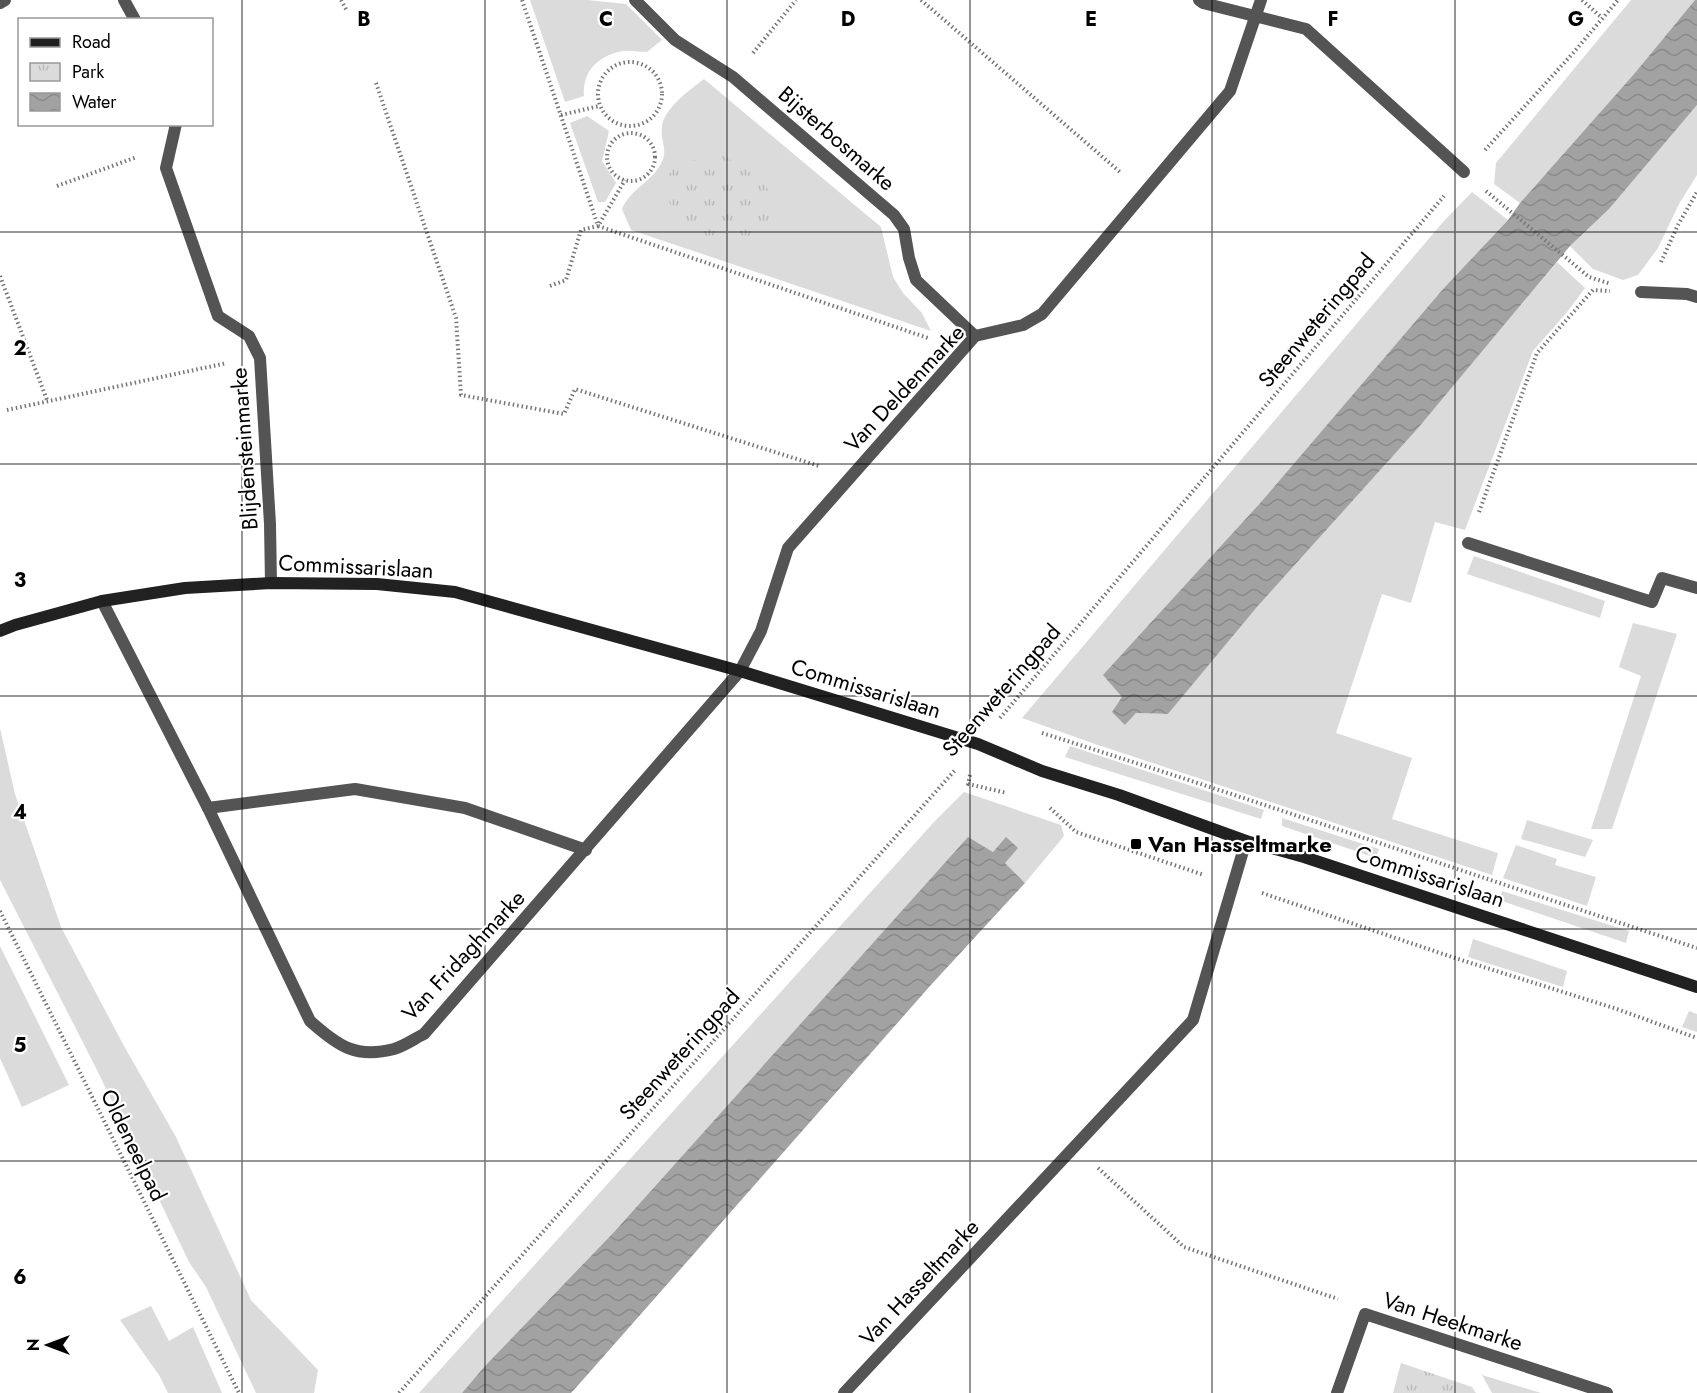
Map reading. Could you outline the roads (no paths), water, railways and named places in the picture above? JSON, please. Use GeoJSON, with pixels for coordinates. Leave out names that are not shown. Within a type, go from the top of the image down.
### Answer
{"type":"FeatureCollection","features":[{"type":"Feature","properties":{"kind":"street"},"geometry":{"type":"LineString","coordinates":[[0,3],[5,0]]}},
{"type":"Feature","properties":{"kind":"street"},"geometry":{"type":"LineString","coordinates":[[124,0],[134,18]]}},
{"type":"Feature","properties":{"kind":"street","name":"Bijsterbosmarke"},"geometry":{"type":"LineString","coordinates":[[635,0],[675,40],[733,77],[894,215],[904,229],[916,280],[975,336]]}},
{"type":"Feature","properties":{"kind":"street"},"geometry":{"type":"LineString","coordinates":[[1199,0],[1203,3],[1306,29],[1464,172]]}},
{"type":"Feature","properties":{"kind":"street","name":"Van Deldenmarke"},"geometry":{"type":"LineString","coordinates":[[740,671],[761,631],[788,548],[975,336],[1023,325],[1042,314],[1230,91],[1261,0]]}},
{"type":"Feature","properties":{"kind":"street","name":"Blijdensteinmarke"},"geometry":{"type":"LineString","coordinates":[[176,126],[166,168],[218,316],[249,336],[260,358],[270,524],[271,583]]}},
{"type":"Feature","properties":{"kind":"street"},"geometry":{"type":"LineString","coordinates":[[1641,292],[1687,294],[1697,297]]}},
{"type":"Feature","properties":{"kind":"street"},"geometry":{"type":"LineString","coordinates":[[1468,543],[1652,603],[1662,578],[1697,588]]}},
{"type":"Feature","properties":{"kind":"street","name":"Commissarislaan"},"geometry":{"type":"LineString","coordinates":[[0,631],[15,624],[102,601],[185,588],[271,583],[377,584],[455,592],[740,671],[978,744],[1042,771],[1119,795],[1246,841],[1304,856],[1697,987]]}},
{"type":"Feature","properties":{"kind":"street","name":"Van Fridaghmarke"},"geometry":{"type":"LineString","coordinates":[[102,601],[208,808],[310,1021],[332,1041],[360,1053],[395,1049],[424,1034],[740,671]]}},
{"type":"Feature","properties":{"kind":"street"},"geometry":{"type":"LineString","coordinates":[[208,808],[355,789],[465,808],[585,850]]}},
{"type":"Feature","properties":{"kind":"street","name":"Van Hasseltmarke"},"geometry":{"type":"LineString","coordinates":[[844,1393],[1193,1020],[1246,841]]}},
{"type":"Feature","properties":{"kind":"street","name":"Van Heekmarke"},"geometry":{"type":"LineString","coordinates":[[1337,1393],[1365,1314],[1607,1393]]}},
{"type":"Feature","properties":{"kind":"water"},"geometry":{"type":"Polygon","coordinates":[[[1697,0],[1697,105],[1609,209],[1570,246],[1419,427],[1257,607],[1168,714],[1136,713],[1125,725],[1112,712],[1122,697],[1103,675],[1261,502],[1443,289],[1508,220],[1520,203],[1634,74],[1697,0]]]}},
{"type":"Feature","properties":{"kind":"water"},"geometry":{"type":"Polygon","coordinates":[[[968,837],[993,852],[1006,837],[1018,848],[1005,863],[1025,883],[930,986],[571,1393],[462,1393],[484,1367],[614,1232],[968,837]]]}},
{"type":"Feature","properties":{"kind":"place","name":"Van Hasseltmarke"},"geometry":{"type":"Point","coordinates":[1136,844]}}]}
